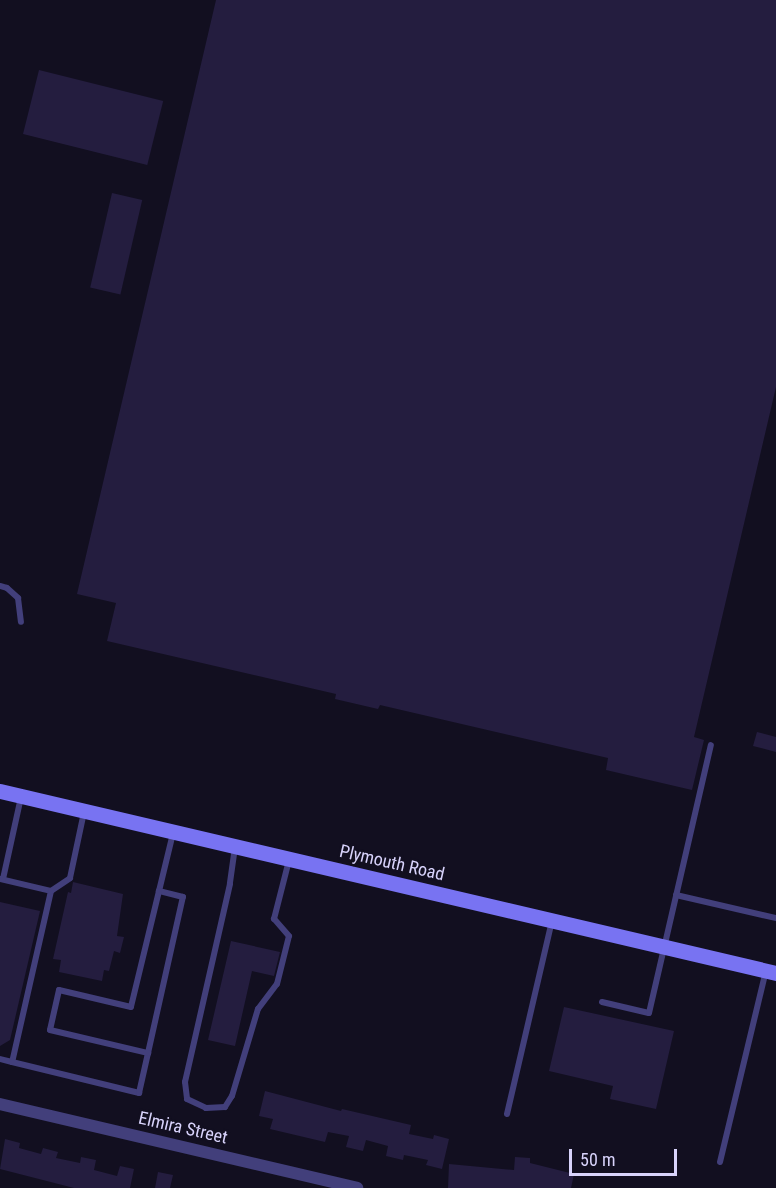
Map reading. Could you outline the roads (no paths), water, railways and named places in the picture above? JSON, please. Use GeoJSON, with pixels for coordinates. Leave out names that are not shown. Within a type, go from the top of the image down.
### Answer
{"type":"FeatureCollection","features":[{"type":"Feature","properties":{"kind":"main road","name":"Plymouth Road"},"geometry":{"type":"LineString","coordinates":[[0,791],[771,972]]}},
{"type":"Feature","properties":{"kind":"street","name":"Elmira Street"},"geometry":{"type":"LineString","coordinates":[[0,1104],[357,1188]]}},
{"type":"Feature","properties":{"kind":"lane"},"geometry":{"type":"LineString","coordinates":[[0,586],[7,588],[18,598],[21,622]]}},
{"type":"Feature","properties":{"kind":"lane"},"geometry":{"type":"LineString","coordinates":[[602,1002],[649,1013],[711,745]]}},
{"type":"Feature","properties":{"kind":"lane"},"geometry":{"type":"LineString","coordinates":[[21,796],[1,879],[51,891]]}},
{"type":"Feature","properties":{"kind":"lane"},"geometry":{"type":"LineString","coordinates":[[12,1062],[51,891],[70,878],[84,811]]}},
{"type":"Feature","properties":{"kind":"lane"},"geometry":{"type":"LineString","coordinates":[[148,1053],[50,1030],[59,990],[131,1006],[174,832]]}},
{"type":"Feature","properties":{"kind":"lane"},"geometry":{"type":"LineString","coordinates":[[235,846],[230,884],[185,1082],[187,1099],[206,1108],[225,1107],[232,1096],[258,1009],[277,984],[289,936],[274,919],[289,859]]}},
{"type":"Feature","properties":{"kind":"lane"},"geometry":{"type":"LineString","coordinates":[[0,1059],[139,1094],[183,897],[159,891]]}},
{"type":"Feature","properties":{"kind":"lane"},"geometry":{"type":"LineString","coordinates":[[676,895],[776,918]]}},
{"type":"Feature","properties":{"kind":"lane"},"geometry":{"type":"LineString","coordinates":[[507,1114],[552,920]]}},
{"type":"Feature","properties":{"kind":"lane"},"geometry":{"type":"LineString","coordinates":[[720,1162],[771,972]]}}]}
